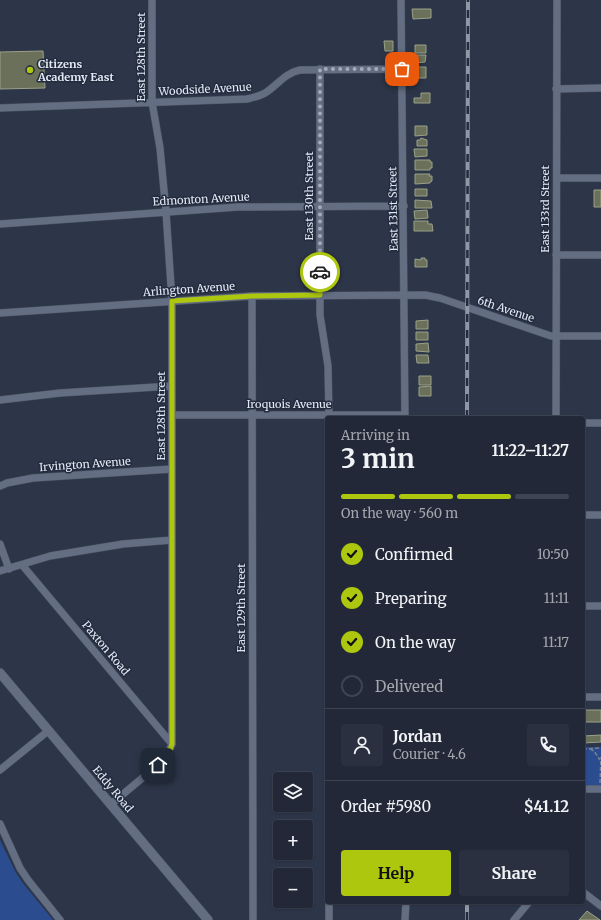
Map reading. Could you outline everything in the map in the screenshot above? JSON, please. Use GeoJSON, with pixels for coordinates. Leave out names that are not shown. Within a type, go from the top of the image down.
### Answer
{"type":"FeatureCollection","features":[{"type":"Feature","properties":{"kind":"street","name":"East 128th Street"},"geometry":{"type":"LineString","coordinates":[[110,805],[163,761],[168,756],[172,744],[172,301],[160,148],[152,102],[152,0]]}},
{"type":"Feature","properties":{"kind":"street","name":"East 131st Street"},"geometry":{"type":"LineString","coordinates":[[401,0],[405,416]]}},
{"type":"Feature","properties":{"kind":"street","name":"East 133rd Street"},"geometry":{"type":"LineString","coordinates":[[556,416],[557,0]]}},
{"type":"Feature","properties":{"kind":"street","name":"East 130th Street"},"geometry":{"type":"LineString","coordinates":[[320,69],[320,314],[328,366],[329,416]]}},
{"type":"Feature","properties":{"kind":"street","name":"Woodside Avenue"},"geometry":{"type":"LineString","coordinates":[[0,108],[248,99],[259,97],[292,72],[300,70],[402,69]]}},
{"type":"Feature","properties":{"kind":"street"},"geometry":{"type":"LineString","coordinates":[[556,89],[601,88]]}},
{"type":"Feature","properties":{"kind":"street"},"geometry":{"type":"LineString","coordinates":[[556,178],[601,178]]}},
{"type":"Feature","properties":{"kind":"street","name":"Edmonton Avenue"},"geometry":{"type":"LineString","coordinates":[[0,224],[238,206],[404,206]]}},
{"type":"Feature","properties":{"kind":"street"},"geometry":{"type":"LineString","coordinates":[[556,255],[601,255]]}},
{"type":"Feature","properties":{"kind":"street","name":"Arlington Avenue"},"geometry":{"type":"LineString","coordinates":[[0,313],[252,296],[405,295]]}},
{"type":"Feature","properties":{"kind":"street","name":"6th Avenue"},"geometry":{"type":"LineString","coordinates":[[405,295],[425,295],[440,298],[556,336],[601,336]]}},
{"type":"Feature","properties":{"kind":"street","name":"East 129th Street"},"geometry":{"type":"LineString","coordinates":[[252,296],[253,920]]}},
{"type":"Feature","properties":{"kind":"street"},"geometry":{"type":"LineString","coordinates":[[0,400],[60,393],[172,386]]}},
{"type":"Feature","properties":{"kind":"street","name":"Iroquois Avenue"},"geometry":{"type":"LineString","coordinates":[[172,414],[405,416]]}},
{"type":"Feature","properties":{"kind":"street"},"geometry":{"type":"LineString","coordinates":[[585,424],[601,423]]}},
{"type":"Feature","properties":{"kind":"street","name":"Irvington Avenue"},"geometry":{"type":"LineString","coordinates":[[0,486],[7,483],[33,478],[172,469]]}},
{"type":"Feature","properties":{"kind":"street"},"geometry":{"type":"LineString","coordinates":[[585,515],[601,515]]}},
{"type":"Feature","properties":{"kind":"street"},"geometry":{"type":"LineString","coordinates":[[0,571],[23,566],[50,556],[123,544],[172,540]]}},
{"type":"Feature","properties":{"kind":"street"},"geometry":{"type":"LineString","coordinates":[[0,544],[9,569]]}},
{"type":"Feature","properties":{"kind":"street","name":"Paxton Road"},"geometry":{"type":"LineString","coordinates":[[23,566],[172,744]]}},
{"type":"Feature","properties":{"kind":"street"},"geometry":{"type":"LineString","coordinates":[[585,606],[601,606]]}},
{"type":"Feature","properties":{"kind":"street","name":"Eddy Road"},"geometry":{"type":"LineString","coordinates":[[0,673],[208,920]]}},
{"type":"Feature","properties":{"kind":"street"},"geometry":{"type":"LineString","coordinates":[[585,697],[601,697]]}},
{"type":"Feature","properties":{"kind":"street"},"geometry":{"type":"LineString","coordinates":[[0,770],[48,731]]}},
{"type":"Feature","properties":{"kind":"street"},"geometry":{"type":"LineString","coordinates":[[585,789],[601,786]]}},
{"type":"Feature","properties":{"kind":"street"},"geometry":{"type":"LineString","coordinates":[[0,824],[20,868],[60,920]]}},
{"type":"Feature","properties":{"kind":"street"},"geometry":{"type":"LineString","coordinates":[[585,894],[601,906]]}},
{"type":"Feature","properties":{"kind":"street"},"geometry":{"type":"LineString","coordinates":[[329,904],[329,920]]}},
{"type":"Feature","properties":{"kind":"street"},"geometry":{"type":"LineString","coordinates":[[406,904],[406,920]]}},
{"type":"Feature","properties":{"kind":"street"},"geometry":{"type":"LineString","coordinates":[[514,920],[527,904]]}},
{"type":"Feature","properties":{"kind":"path"},"geometry":{"type":"LineString","coordinates":[[590,748],[600,760]]}},
{"type":"Feature","properties":{"kind":"path"},"geometry":{"type":"LineString","coordinates":[[585,749],[601,748]]}},
{"type":"Feature","properties":{"kind":"path"},"geometry":{"type":"LineString","coordinates":[[601,757],[601,786]]}},
{"type":"Feature","properties":{"kind":"shaded area"},"geometry":{"type":"Polygon","coordinates":[[[585,747],[601,747],[601,789],[585,789],[585,747]]]}},
{"type":"Feature","properties":{"kind":"shaded area"},"geometry":{"type":"Polygon","coordinates":[[[0,840],[22,882],[53,920],[0,920],[0,840]]]}},
{"type":"Feature","properties":{"kind":"building"},"geometry":{"type":"Polygon","coordinates":[[[412,9],[431,9],[431,18],[413,19],[412,9]]]}},
{"type":"Feature","properties":{"kind":"building"},"geometry":{"type":"Polygon","coordinates":[[[384,41],[393,41],[393,51],[385,51],[384,41]]]}},
{"type":"Feature","properties":{"kind":"building"},"geometry":{"type":"Polygon","coordinates":[[[415,45],[426,45],[426,53],[415,53],[415,45]]]}},
{"type":"Feature","properties":{"kind":"building"},"geometry":{"type":"Polygon","coordinates":[[[43,51],[45,88],[0,89],[0,52],[43,51]]]}},
{"type":"Feature","properties":{"kind":"building"},"geometry":{"type":"Polygon","coordinates":[[[414,55],[426,55],[425,62],[414,63],[414,55]]]}},
{"type":"Feature","properties":{"kind":"building"},"geometry":{"type":"Polygon","coordinates":[[[414,67],[426,67],[426,78],[414,78],[414,67]]]}},
{"type":"Feature","properties":{"kind":"building"},"geometry":{"type":"Polygon","coordinates":[[[421,93],[430,93],[430,103],[414,103],[414,98],[421,98],[421,93]]]}},
{"type":"Feature","properties":{"kind":"building"},"geometry":{"type":"Polygon","coordinates":[[[415,126],[427,126],[427,135],[415,136],[415,126]]]}},
{"type":"Feature","properties":{"kind":"building"},"geometry":{"type":"Polygon","coordinates":[[[421,138],[427,140],[427,146],[417,146],[417,140],[420,140],[421,138]]]}},
{"type":"Feature","properties":{"kind":"building"},"geometry":{"type":"Polygon","coordinates":[[[414,149],[427,149],[427,156],[415,157],[414,149]]]}},
{"type":"Feature","properties":{"kind":"building"},"geometry":{"type":"Polygon","coordinates":[[[415,160],[430,160],[430,162],[432,162],[432,168],[430,168],[430,170],[415,170],[415,160]]]}},
{"type":"Feature","properties":{"kind":"building"},"geometry":{"type":"Polygon","coordinates":[[[415,174],[430,174],[429,176],[432,176],[432,181],[430,183],[415,184],[415,174]]]}},
{"type":"Feature","properties":{"kind":"building"},"geometry":{"type":"Polygon","coordinates":[[[415,189],[427,189],[427,196],[415,196],[415,189]]]}},
{"type":"Feature","properties":{"kind":"building"},"geometry":{"type":"Polygon","coordinates":[[[594,190],[601,190],[601,207],[594,207],[594,190]]]}},
{"type":"Feature","properties":{"kind":"building"},"geometry":{"type":"Polygon","coordinates":[[[415,200],[431,201],[432,208],[415,208],[415,200]]]}},
{"type":"Feature","properties":{"kind":"building"},"geometry":{"type":"Polygon","coordinates":[[[427,210],[428,218],[415,219],[414,211],[427,210]]]}},
{"type":"Feature","properties":{"kind":"building"},"geometry":{"type":"Polygon","coordinates":[[[414,221],[428,221],[428,224],[432,224],[433,231],[414,231],[414,221]]]}},
{"type":"Feature","properties":{"kind":"building"},"geometry":{"type":"Polygon","coordinates":[[[421,258],[425,258],[425,260],[427,260],[427,267],[415,267],[415,259],[421,260],[421,258]]]}},
{"type":"Feature","properties":{"kind":"building"},"geometry":{"type":"Polygon","coordinates":[[[428,320],[428,329],[416,329],[416,321],[428,320]]]}},
{"type":"Feature","properties":{"kind":"building"},"geometry":{"type":"Polygon","coordinates":[[[416,332],[428,332],[428,340],[416,340],[416,332]]]}},
{"type":"Feature","properties":{"kind":"building"},"geometry":{"type":"Polygon","coordinates":[[[428,343],[429,352],[416,351],[416,344],[428,343]]]}},
{"type":"Feature","properties":{"kind":"building"},"geometry":{"type":"Polygon","coordinates":[[[416,355],[428,355],[429,363],[417,363],[416,355]]]}},
{"type":"Feature","properties":{"kind":"building"},"geometry":{"type":"Polygon","coordinates":[[[419,376],[431,376],[431,385],[419,385],[419,376]]]}},
{"type":"Feature","properties":{"kind":"building"},"geometry":{"type":"Polygon","coordinates":[[[431,386],[431,396],[419,396],[419,387],[431,386]]]}},
{"type":"Feature","properties":{"kind":"building"},"geometry":{"type":"Polygon","coordinates":[[[585,710],[601,710],[601,722],[585,722],[585,710]]]}},
{"type":"Feature","properties":{"kind":"building"},"geometry":{"type":"Polygon","coordinates":[[[601,735],[601,742],[585,743],[585,736],[601,735]]]}},
{"type":"Feature","properties":{"kind":"building"},"geometry":{"type":"Polygon","coordinates":[[[587,911],[600,920],[579,920],[587,911]]]}},
{"type":"Feature","properties":{"kind":"railway"},"geometry":{"type":"LineString","coordinates":[[467,416],[468,0]]}},
{"type":"Feature","properties":{"kind":"railway"},"geometry":{"type":"LineString","coordinates":[[467,904],[467,920]]}},
{"type":"Feature","properties":{"kind":"way so far"},"geometry":{"type":"LineString","coordinates":[[320,272],[320,69],[402,69]]}},
{"type":"Feature","properties":{"kind":"place","name":"Citizens Academy East"},"geometry":{"type":"Point","coordinates":[30,70]}},
{"type":"Feature","properties":{"kind":"route"},"geometry":{"type":"LineString","coordinates":[[158,765],[168,756],[172,744],[172,301],[252,296],[320,295],[320,272]]}}]}
